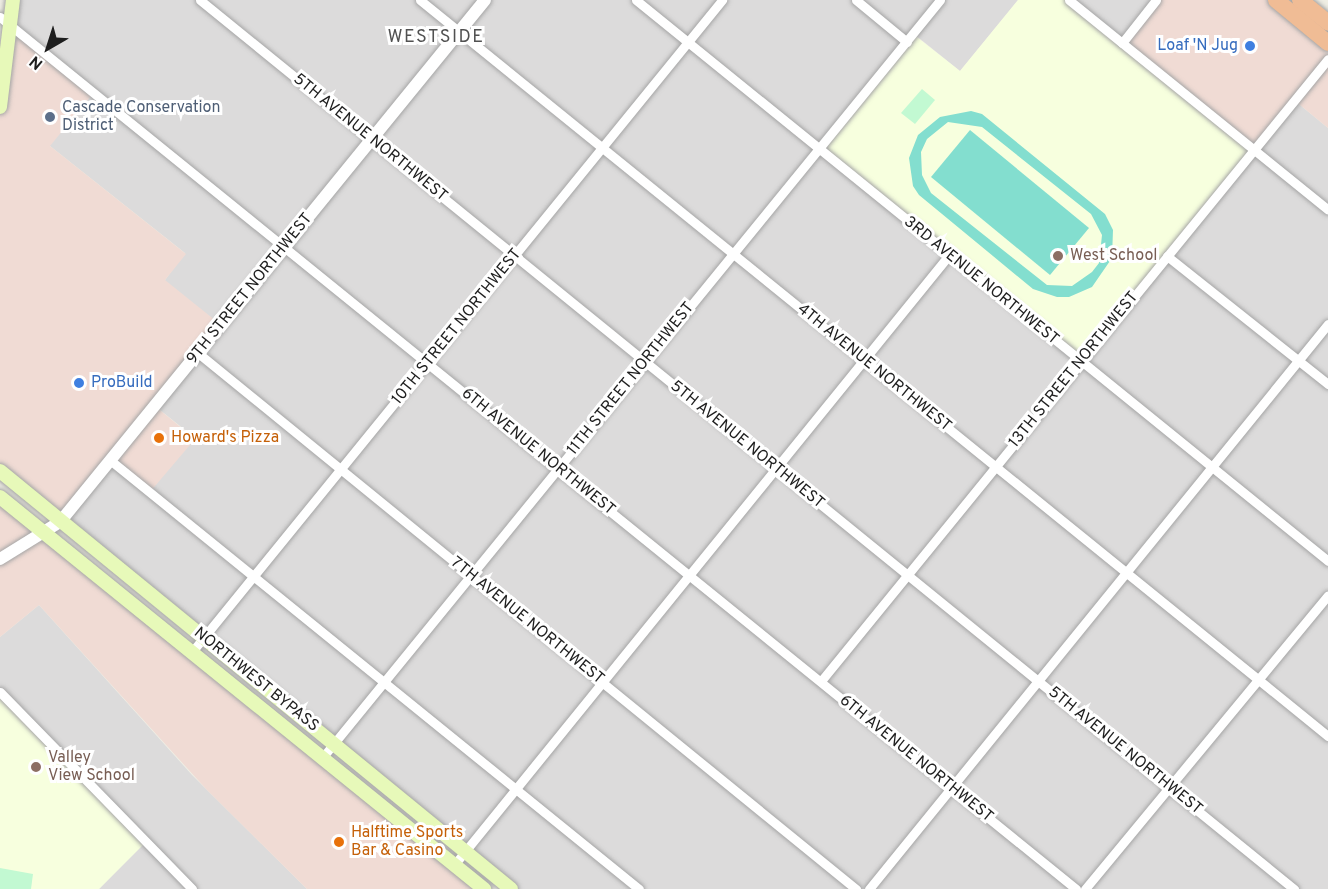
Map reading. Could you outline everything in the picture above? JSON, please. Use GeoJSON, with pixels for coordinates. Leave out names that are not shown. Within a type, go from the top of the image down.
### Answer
{"type":"FeatureCollection","features":[{"type":"Feature","properties":{"kind":"highway"},"geometry":{"type":"LineString","coordinates":[[1276,0],[1328,43]]}},
{"type":"Feature","properties":{"kind":"highway"},"geometry":{"type":"LineString","coordinates":[[1300,0],[1328,23]]}},
{"type":"Feature","properties":{"kind":"main road"},"geometry":{"type":"LineString","coordinates":[[0,107],[5,20],[13,0]]}},
{"type":"Feature","properties":{"kind":"main road","name":"NORTHWEST BYPASS"},"geometry":{"type":"LineString","coordinates":[[0,471],[511,889]]}},
{"type":"Feature","properties":{"kind":"main road","name":"NORTHWEST BYPASS"},"geometry":{"type":"LineString","coordinates":[[0,496],[484,889]]}},
{"type":"Feature","properties":{"kind":"street","name":"5TH AVENUE NORTHWEST"},"geometry":{"type":"LineString","coordinates":[[200,0],[1294,889]]}},
{"type":"Feature","properties":{"kind":"street","name":"4TH AVENUE NORTHWEST"},"geometry":{"type":"LineString","coordinates":[[420,0],[1328,736]]}},
{"type":"Feature","properties":{"kind":"street","name":"9TH STREET NORTHWEST"},"geometry":{"type":"LineString","coordinates":[[0,559],[46,534],[60,522],[485,0]]}},
{"type":"Feature","properties":{"kind":"street","name":"3RD AVENUE NORTHWEST"},"geometry":{"type":"LineString","coordinates":[[636,0],[1328,561]]}},
{"type":"Feature","properties":{"kind":"street","name":"10TH STREET NORTHWEST"},"geometry":{"type":"LineString","coordinates":[[191,652],[722,0]]}},
{"type":"Feature","properties":{"kind":"street"},"geometry":{"type":"LineString","coordinates":[[856,0],[907,42]]}},
{"type":"Feature","properties":{"kind":"street","name":"11TH STREET NORTHWEST"},"geometry":{"type":"LineString","coordinates":[[321,758],[472,576],[940,0]]}},
{"type":"Feature","properties":{"kind":"street"},"geometry":{"type":"LineString","coordinates":[[1069,0],[1328,210]]}},
{"type":"Feature","properties":{"kind":"street"},"geometry":{"type":"LineString","coordinates":[[1122,43],[1156,0]]}},
{"type":"Feature","properties":{"kind":"street","name":"6TH AVENUE NORTHWEST"},"geometry":{"type":"LineString","coordinates":[[5,20],[1076,889]]}},
{"type":"Feature","properties":{"kind":"street","name":"13TH STREET NORTHWEST"},"geometry":{"type":"LineString","coordinates":[[821,681],[1328,59]]}},
{"type":"Feature","properties":{"kind":"street"},"geometry":{"type":"LineString","coordinates":[[454,865],[949,255]]}},
{"type":"Feature","properties":{"kind":"street"},"geometry":{"type":"LineString","coordinates":[[1167,256],[1328,384]]}},
{"type":"Feature","properties":{"kind":"street"},"geometry":{"type":"LineString","coordinates":[[869,889],[1328,324]]}},
{"type":"Feature","properties":{"kind":"street","name":"7TH AVENUE NORTHWEST"},"geometry":{"type":"LineString","coordinates":[[198,353],[856,889]]}},
{"type":"Feature","properties":{"kind":"street"},"geometry":{"type":"LineString","coordinates":[[110,460],[639,889]]}},
{"type":"Feature","properties":{"kind":"street"},"geometry":{"type":"LineString","coordinates":[[1085,889],[1328,595]]}},
{"type":"Feature","properties":{"kind":"street"},"geometry":{"type":"LineString","coordinates":[[0,692],[188,888]]}},
{"type":"Feature","properties":{"kind":"shaded area"},"geometry":{"type":"Polygon","coordinates":[[[13,0],[1018,0],[960,71],[914,34],[819,150],[1294,100],[1328,128],[1328,889],[511,889],[60,522],[110,460],[195,438],[155,406],[165,280],[185,253],[50,146],[10,22],[13,0]]]}},
{"type":"Feature","properties":{"kind":"shaded area","name":"West School"},"geometry":{"type":"Polygon","coordinates":[[[1018,0],[1069,0],[1253,149],[1080,362],[819,150],[913,34],[960,71],[1018,0]]]}},
{"type":"Feature","properties":{"kind":"shaded area"},"geometry":{"type":"Polygon","coordinates":[[[1069,0],[1156,0],[1122,43],[1069,0]]]}},
{"type":"Feature","properties":{"kind":"shaded area"},"geometry":{"type":"Polygon","coordinates":[[[1156,0],[1276,0],[1328,43],[1328,128],[1294,100],[1253,149],[1122,43],[1156,0]]]}},
{"type":"Feature","properties":{"kind":"shaded area"},"geometry":{"type":"Polygon","coordinates":[[[10,22],[95,91],[50,146],[186,254],[165,280],[221,325],[155,406],[195,439],[150,492],[110,460],[60,522],[0,471],[0,107],[10,22]]]}},
{"type":"Feature","properties":{"kind":"shaded area"},"geometry":{"type":"Polygon","coordinates":[[[922,89],[935,100],[915,124],[901,113],[922,89]]]}},
{"type":"Feature","properties":{"kind":"shaded area"},"geometry":{"type":"Polygon","coordinates":[[[971,111],[982,114],[1105,214],[1113,230],[1112,258],[1092,287],[1069,297],[1057,297],[1033,289],[919,195],[913,186],[909,158],[918,135],[940,117],[971,111]],[[948,122],[927,139],[921,152],[922,175],[931,193],[1047,285],[1072,286],[1092,272],[1099,263],[1102,235],[1091,214],[982,127],[948,122]]]}},
{"type":"Feature","properties":{"kind":"shaded area"},"geometry":{"type":"Polygon","coordinates":[[[970,130],[1089,228],[1050,275],[931,177],[970,130]]]}},
{"type":"Feature","properties":{"kind":"shaded area"},"geometry":{"type":"Polygon","coordinates":[[[0,496],[484,889],[307,889],[207,790],[39,605],[0,637],[0,496]]]}},
{"type":"Feature","properties":{"kind":"shaded area"},"geometry":{"type":"Polygon","coordinates":[[[39,605],[192,775],[307,889],[99,889],[145,842],[0,692],[0,637],[39,605]]]}},
{"type":"Feature","properties":{"kind":"shaded area","name":"Valley View School"},"geometry":{"type":"Polygon","coordinates":[[[0,692],[146,842],[99,889],[0,889],[0,692]]]}},
{"type":"Feature","properties":{"kind":"shaded area"},"geometry":{"type":"Polygon","coordinates":[[[0,868],[33,874],[31,889],[0,889],[0,868]]]}},
{"type":"Feature","properties":{"kind":"place","name":"Loaf 'N Jug"},"geometry":{"type":"Point","coordinates":[1250,46]}},
{"type":"Feature","properties":{"kind":"place","name":"Cascade Conservation District"},"geometry":{"type":"Point","coordinates":[50,117]}},
{"type":"Feature","properties":{"kind":"place","name":"West School"},"geometry":{"type":"Point","coordinates":[1058,256]}},
{"type":"Feature","properties":{"kind":"place","name":"ProBuild"},"geometry":{"type":"Point","coordinates":[79,383]}},
{"type":"Feature","properties":{"kind":"place","name":"Howard's Pizza"},"geometry":{"type":"Point","coordinates":[159,438]}},
{"type":"Feature","properties":{"kind":"place","name":"Valley View School"},"geometry":{"type":"Point","coordinates":[36,767]}},
{"type":"Feature","properties":{"kind":"place","name":"Halftime Sports Bar & Casino"},"geometry":{"type":"Point","coordinates":[339,842]}},
{"type":"Feature","properties":{"kind":"district","name":"WESTSIDE"},"geometry":{"type":"Point","coordinates":[436,38]}}]}
